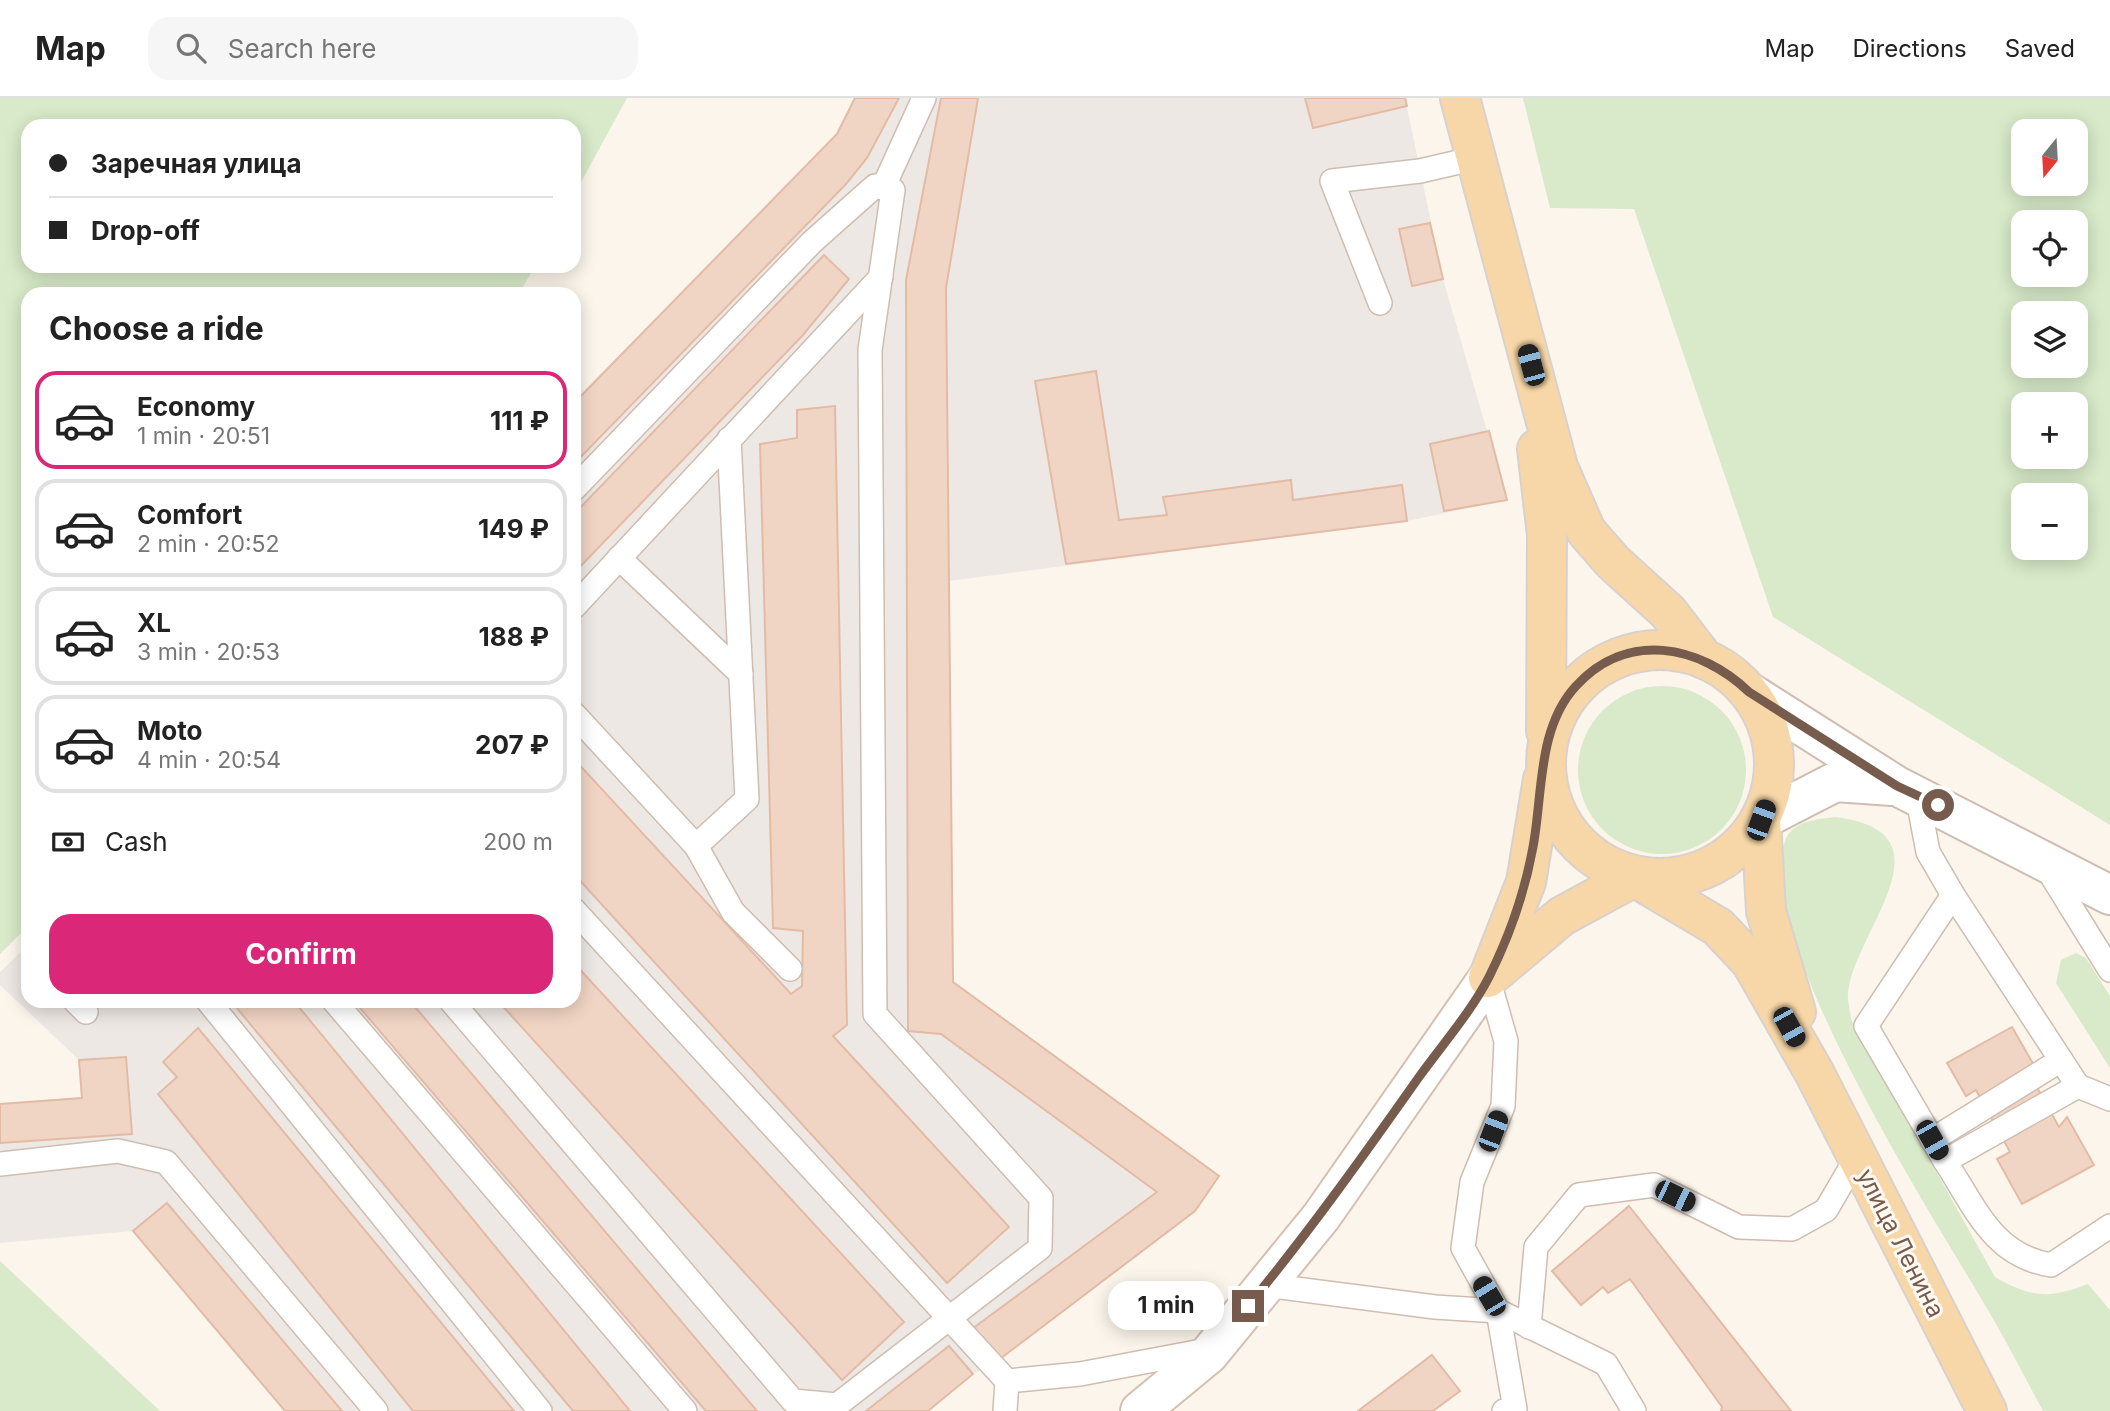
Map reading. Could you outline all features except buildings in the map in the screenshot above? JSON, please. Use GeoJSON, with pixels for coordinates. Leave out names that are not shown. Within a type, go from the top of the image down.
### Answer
{"type":"FeatureCollection","features":[{"type":"Feature","properties":{"kind":"main road"},"geometry":{"type":"LineString","coordinates":[[1460,98],[1558,467],[1586,531],[1613,562],[1668,612],[1704,659]]}},
{"type":"Feature","properties":{"kind":"main road"},"geometry":{"type":"LineString","coordinates":[[1524,339],[1547,535],[1545,757],[1552,804],[1571,837],[1599,862],[1634,877],[1718,927],[1751,962],[1815,1074]]}},
{"type":"Feature","properties":{"kind":"main road"},"geometry":{"type":"LineString","coordinates":[[1140,1411],[1213,1349],[1321,1217],[1488,978],[1526,882],[1545,757],[1556,715],[1576,686],[1603,664],[1636,652],[1670,650],[1704,659],[1729,673],[1749,692],[1907,790],[2110,895]]}},
{"type":"Feature","properties":{"kind":"main road"},"geometry":{"type":"LineString","coordinates":[[1488,978],[1562,916],[1634,877],[1672,879],[1707,869],[1738,849],[1761,820],[1773,788],[1775,755],[1767,722],[1749,692]]}},
{"type":"Feature","properties":{"kind":"main road"},"geometry":{"type":"LineString","coordinates":[[1761,820],[1835,782],[1907,790]]}},
{"type":"Feature","properties":{"kind":"main road"},"geometry":{"type":"LineString","coordinates":[[1761,820],[1766,911],[1815,1074]]}},
{"type":"Feature","properties":{"kind":"main road","name":"улица Ленина"},"geometry":{"type":"LineString","coordinates":[[1815,1074],[1987,1411]]}},
{"type":"Feature","properties":{"kind":"lane"},"geometry":{"type":"LineString","coordinates":[[883,188],[924,98]]}},
{"type":"Feature","properties":{"kind":"lane"},"geometry":{"type":"LineString","coordinates":[[1380,303],[1332,181],[1420,171],[1476,158]]}},
{"type":"Feature","properties":{"kind":"lane"},"geometry":{"type":"LineString","coordinates":[[457,1008],[793,1401],[837,1405],[1040,1248],[1041,1198],[875,1014],[870,350],[893,190],[875,186],[812,242],[581,482]]}},
{"type":"Feature","properties":{"kind":"lane"},"geometry":{"type":"LineString","coordinates":[[581,599],[881,277]]}},
{"type":"Feature","properties":{"kind":"lane"},"geometry":{"type":"LineString","coordinates":[[695,846],[747,799],[730,439]]}},
{"type":"Feature","properties":{"kind":"lane"},"geometry":{"type":"LineString","coordinates":[[619,558],[741,674]]}},
{"type":"Feature","properties":{"kind":"lane"},"geometry":{"type":"LineString","coordinates":[[581,722],[695,846],[733,912],[790,969]]}},
{"type":"Feature","properties":{"kind":"lane"},"geometry":{"type":"LineString","coordinates":[[1907,790],[1928,852],[1953,895],[2078,1086],[2110,1099]]}},
{"type":"Feature","properties":{"kind":"lane"},"geometry":{"type":"LineString","coordinates":[[2041,859],[2110,970]]}},
{"type":"Feature","properties":{"kind":"lane"},"geometry":{"type":"LineString","coordinates":[[1953,895],[1866,1026],[1932,1140],[2001,1245],[2027,1261],[2051,1265],[2110,1226]]}},
{"type":"Feature","properties":{"kind":"lane"},"geometry":{"type":"LineString","coordinates":[[581,918],[1007,1381],[1005,1411]]}},
{"type":"Feature","properties":{"kind":"lane"},"geometry":{"type":"LineString","coordinates":[[1488,978],[1506,1041],[1503,1106],[1472,1182],[1463,1248],[1498,1311],[1516,1409],[1504,1411]]}},
{"type":"Feature","properties":{"kind":"lane"},"geometry":{"type":"LineString","coordinates":[[214,1008],[540,1411]]}},
{"type":"Feature","properties":{"kind":"lane"},"geometry":{"type":"LineString","coordinates":[[340,1008],[685,1411]]}},
{"type":"Feature","properties":{"kind":"lane"},"geometry":{"type":"LineString","coordinates":[[1932,1140],[2061,1060]]}},
{"type":"Feature","properties":{"kind":"lane"},"geometry":{"type":"LineString","coordinates":[[1945,1161],[2078,1086]]}},
{"type":"Feature","properties":{"kind":"lane"},"geometry":{"type":"LineString","coordinates":[[0,1164],[118,1151],[166,1162],[376,1411]]}},
{"type":"Feature","properties":{"kind":"lane"},"geometry":{"type":"LineString","coordinates":[[1529,1326],[1536,1247],[1579,1195],[1654,1185],[1739,1227],[1792,1229],[1826,1210],[1857,1157]]}},
{"type":"Feature","properties":{"kind":"lane"},"geometry":{"type":"LineString","coordinates":[[1265,1285],[1435,1307],[1498,1311],[1606,1364],[1634,1411]]}},
{"type":"Feature","properties":{"kind":"lane"},"geometry":{"type":"LineString","coordinates":[[1007,1381],[1080,1374],[1213,1349]]}},
{"type":"Feature","properties":{"kind":"shaded area"},"geometry":{"type":"Polygon","coordinates":[[[855,98],[1405,98],[1443,279],[1507,500],[1407,521],[949,581],[953,982],[1219,1176],[1195,1211],[996,1362],[973,1374],[928,1411],[285,1411],[133,1231],[0,1243],[0,1104],[82,1097],[79,1060],[24,1008],[581,1008],[581,396],[837,134],[855,98]]]}},
{"type":"Feature","properties":{"kind":"shaded area"},"geometry":{"type":"Polygon","coordinates":[[[21,952],[21,1005],[0,985],[0,972],[21,952]]]}},
{"type":"Feature","properties":{"kind":"green space"},"geometry":{"type":"Polygon","coordinates":[[[0,98],[627,98],[581,182],[581,119],[21,119],[21,273],[531,273],[523,287],[21,287],[21,933],[0,954],[0,98]]]}},
{"type":"Feature","properties":{"kind":"green space"},"geometry":{"type":"Polygon","coordinates":[[[1523,98],[2110,98],[2110,825],[1773,617],[1634,209],[1550,208],[1523,98]]]}},
{"type":"Feature","properties":{"kind":"green space"},"geometry":{"type":"Polygon","coordinates":[[[1662,686],[1694,692],[1722,710],[1740,738],[1746,770],[1740,802],[1722,830],[1694,848],[1662,854],[1630,848],[1602,830],[1584,802],[1578,770],[1584,738],[1602,710],[1630,692],[1662,686]]]}},
{"type":"Feature","properties":{"kind":"green space"},"geometry":{"type":"Polygon","coordinates":[[[1835,817],[1871,826],[1889,842],[1895,863],[1890,887],[1854,967],[1848,992],[1851,1019],[1995,1277],[2020,1289],[2041,1294],[2062,1292],[2088,1284],[2110,1310],[2110,1411],[2043,1411],[1998,1327],[1888,1141],[1819,1004],[1794,939],[1782,884],[1785,841],[1788,834],[1799,825],[1835,817]]]}},
{"type":"Feature","properties":{"kind":"green space"},"geometry":{"type":"Polygon","coordinates":[[[2076,953],[2086,958],[2110,996],[2110,1068],[2056,983],[2061,960],[2076,953]]]}},
{"type":"Feature","properties":{"kind":"green space"},"geometry":{"type":"Polygon","coordinates":[[[0,1261],[160,1411],[0,1411],[0,1261]]]}},
{"type":"Feature","properties":{"kind":"route"},"geometry":{"type":"LineString","coordinates":[[1248,1306],[1321,1217],[1488,978],[1526,882],[1546,748],[1556,715],[1576,686],[1603,664],[1636,652],[1670,650],[1704,659],[1729,673],[1749,692],[1897,786],[1938,805]]}}]}
